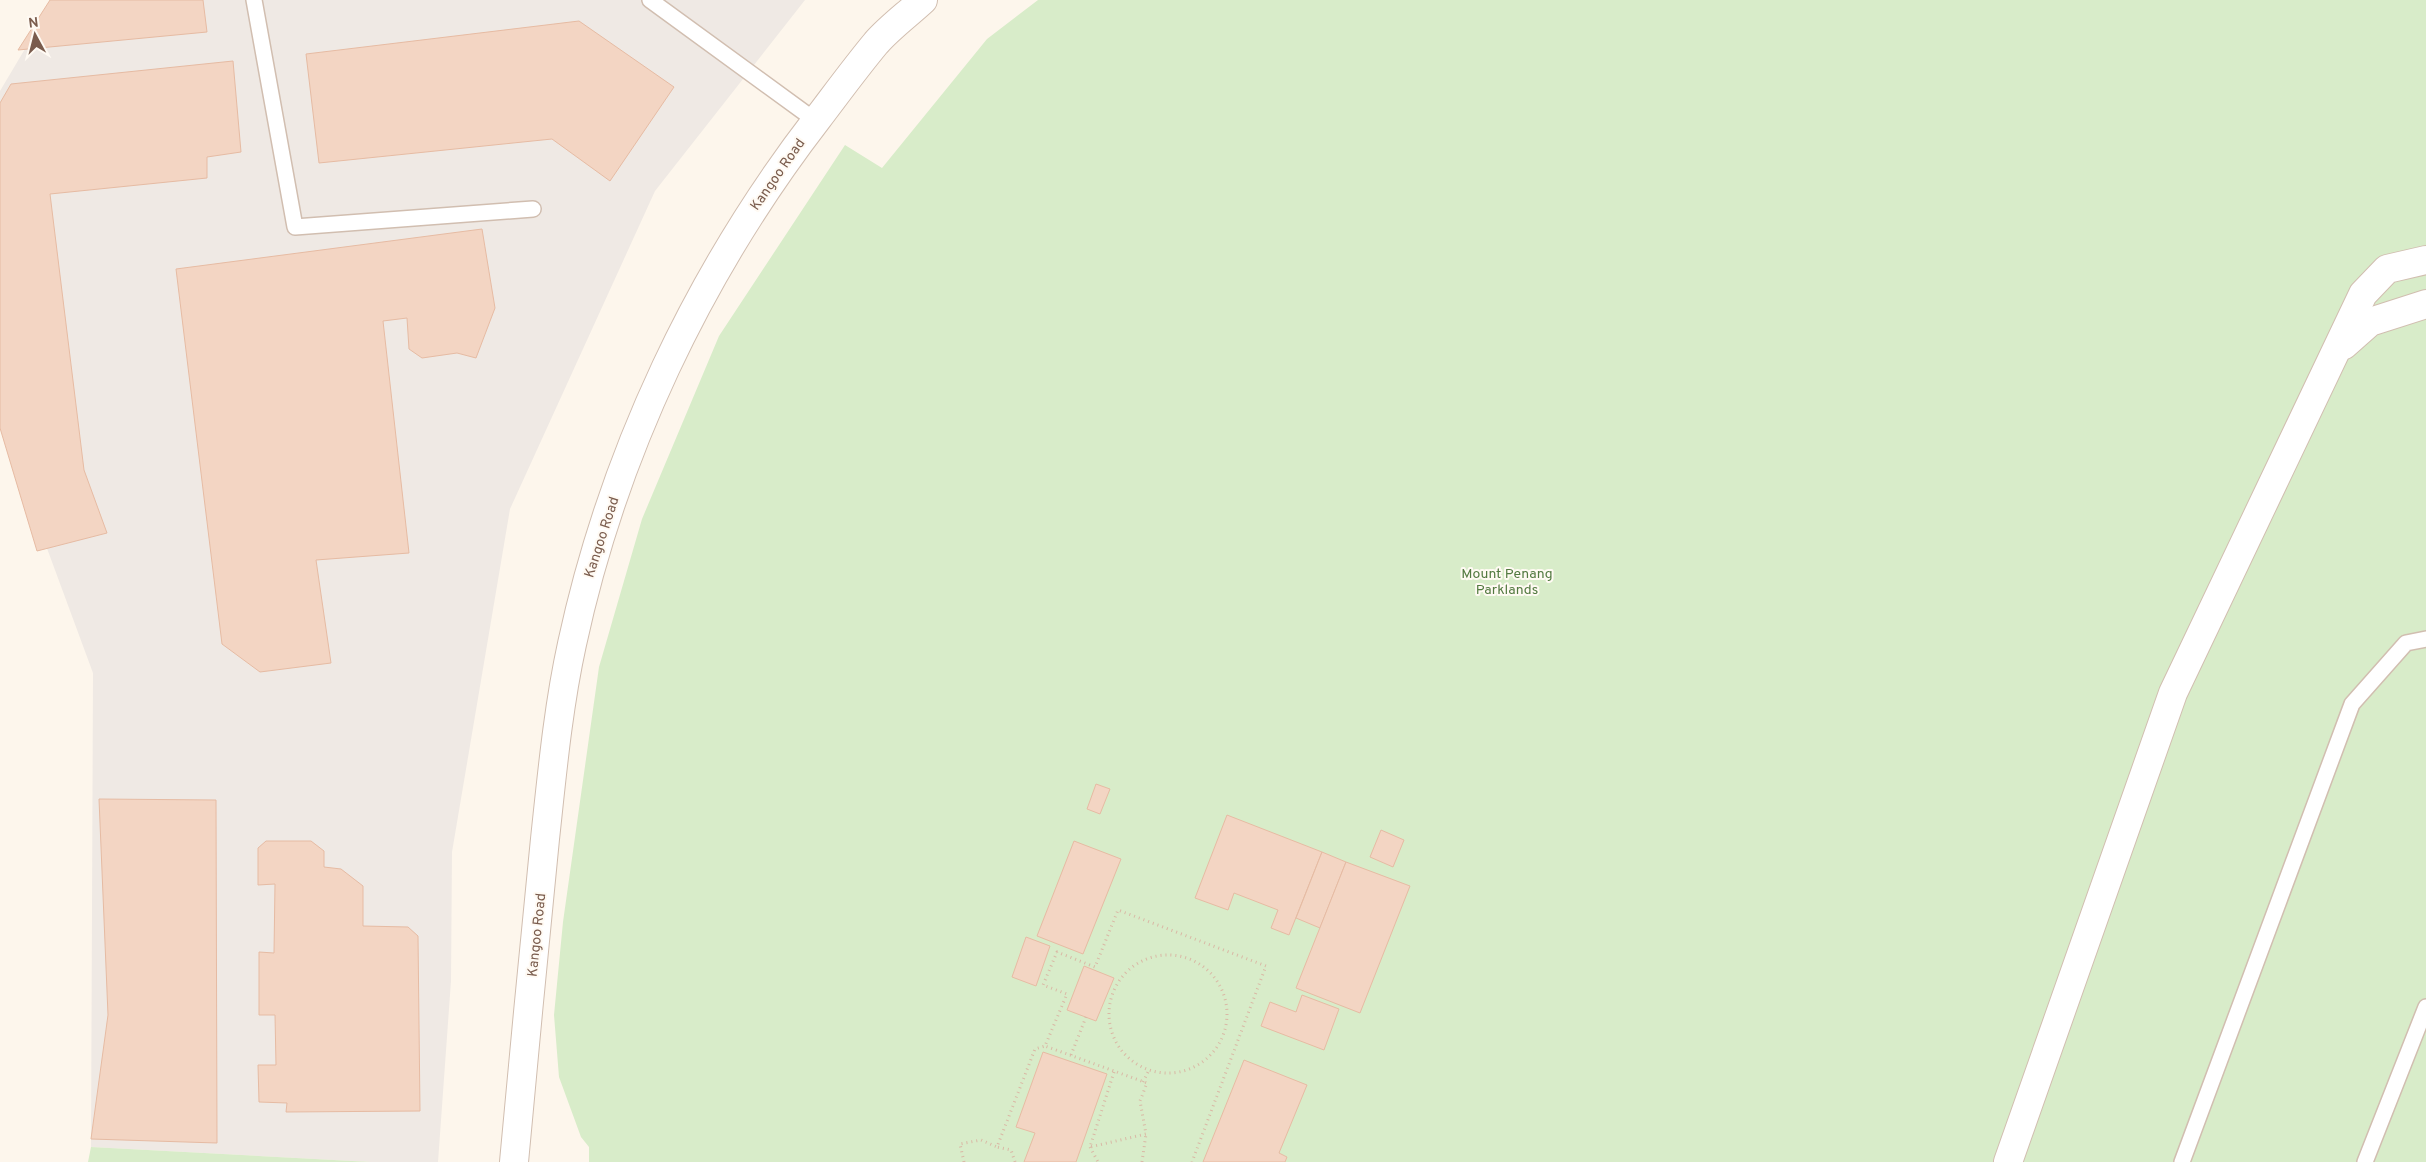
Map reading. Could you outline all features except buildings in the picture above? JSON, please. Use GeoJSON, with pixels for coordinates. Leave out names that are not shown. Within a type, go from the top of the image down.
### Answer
{"type":"FeatureCollection","features":[{"type":"Feature","properties":{"kind":"street","name":"Kangoo Road"},"geometry":{"type":"LineString","coordinates":[[514,1162],[557,729],[572,646],[591,564],[622,472],[652,398],[684,328],[739,229],[789,155],[878,41],[923,0]]}},
{"type":"Feature","properties":{"kind":"street"},"geometry":{"type":"LineString","coordinates":[[2008,1162],[2173,692],[2363,294],[2387,269],[2426,260]]}},
{"type":"Feature","properties":{"kind":"street"},"geometry":{"type":"LineString","coordinates":[[2335,352],[2370,322],[2426,304]]}},
{"type":"Feature","properties":{"kind":"lane"},"geometry":{"type":"LineString","coordinates":[[254,0],[295,228],[533,209]]}},
{"type":"Feature","properties":{"kind":"lane"},"geometry":{"type":"LineString","coordinates":[[650,0],[816,121]]}},
{"type":"Feature","properties":{"kind":"lane"},"geometry":{"type":"LineString","coordinates":[[2182,1162],[2352,704],[2406,643],[2426,638]]}},
{"type":"Feature","properties":{"kind":"lane"},"geometry":{"type":"LineString","coordinates":[[2365,1162],[2426,1007]]}},
{"type":"Feature","properties":{"kind":"path"},"geometry":{"type":"LineString","coordinates":[[1045,1046],[1067,994],[1043,985],[1057,952],[1095,967],[1118,910],[1266,966],[1192,1162]]}},
{"type":"Feature","properties":{"kind":"path"},"geometry":{"type":"LineString","coordinates":[[1168,954],[1187,958],[1205,967],[1219,982],[1226,1001],[1228,1021],[1222,1040],[1211,1057],[1194,1068],[1175,1073],[1149,1070],[1137,1064],[1122,1052],[1112,1036],[1108,1016],[1111,998],[1119,980],[1132,966],[1149,958],[1168,954]]}},
{"type":"Feature","properties":{"kind":"path"},"geometry":{"type":"LineString","coordinates":[[1071,1056],[1086,1017]]}},
{"type":"Feature","properties":{"kind":"path"},"geometry":{"type":"LineString","coordinates":[[997,1147],[1035,1049],[1045,1046],[1147,1084],[1140,1101],[1146,1134],[1142,1162]]}},
{"type":"Feature","properties":{"kind":"path"},"geometry":{"type":"LineString","coordinates":[[1143,1082],[1149,1070]]}},
{"type":"Feature","properties":{"kind":"path"},"geometry":{"type":"LineString","coordinates":[[1098,1162],[1090,1147],[1114,1072]]}},
{"type":"Feature","properties":{"kind":"path"},"geometry":{"type":"LineString","coordinates":[[1090,1147],[1146,1134]]}},
{"type":"Feature","properties":{"kind":"path"},"geometry":{"type":"LineString","coordinates":[[964,1162],[960,1144],[981,1140],[997,1147],[1011,1150],[1015,1162]]}},
{"type":"Feature","properties":{"kind":"shaded area"},"geometry":{"type":"Polygon","coordinates":[[[54,0],[805,0],[655,191],[510,509],[452,852],[451,981],[438,1162],[371,1162],[91,1147],[93,673],[0,421],[0,91],[54,0]]]}},
{"type":"Feature","properties":{"kind":"green space","name":"Mount Penang Parklands"},"geometry":{"type":"Polygon","coordinates":[[[1038,0],[2426,0],[2426,1162],[589,1162],[589,1147],[581,1137],[559,1077],[554,1015],[563,922],[599,667],[642,519],[719,336],[845,145],[882,168],[987,39],[1038,0]]]}},
{"type":"Feature","properties":{"kind":"green space"},"geometry":{"type":"Polygon","coordinates":[[[91,1147],[371,1162],[88,1162],[91,1147]]]}}]}
